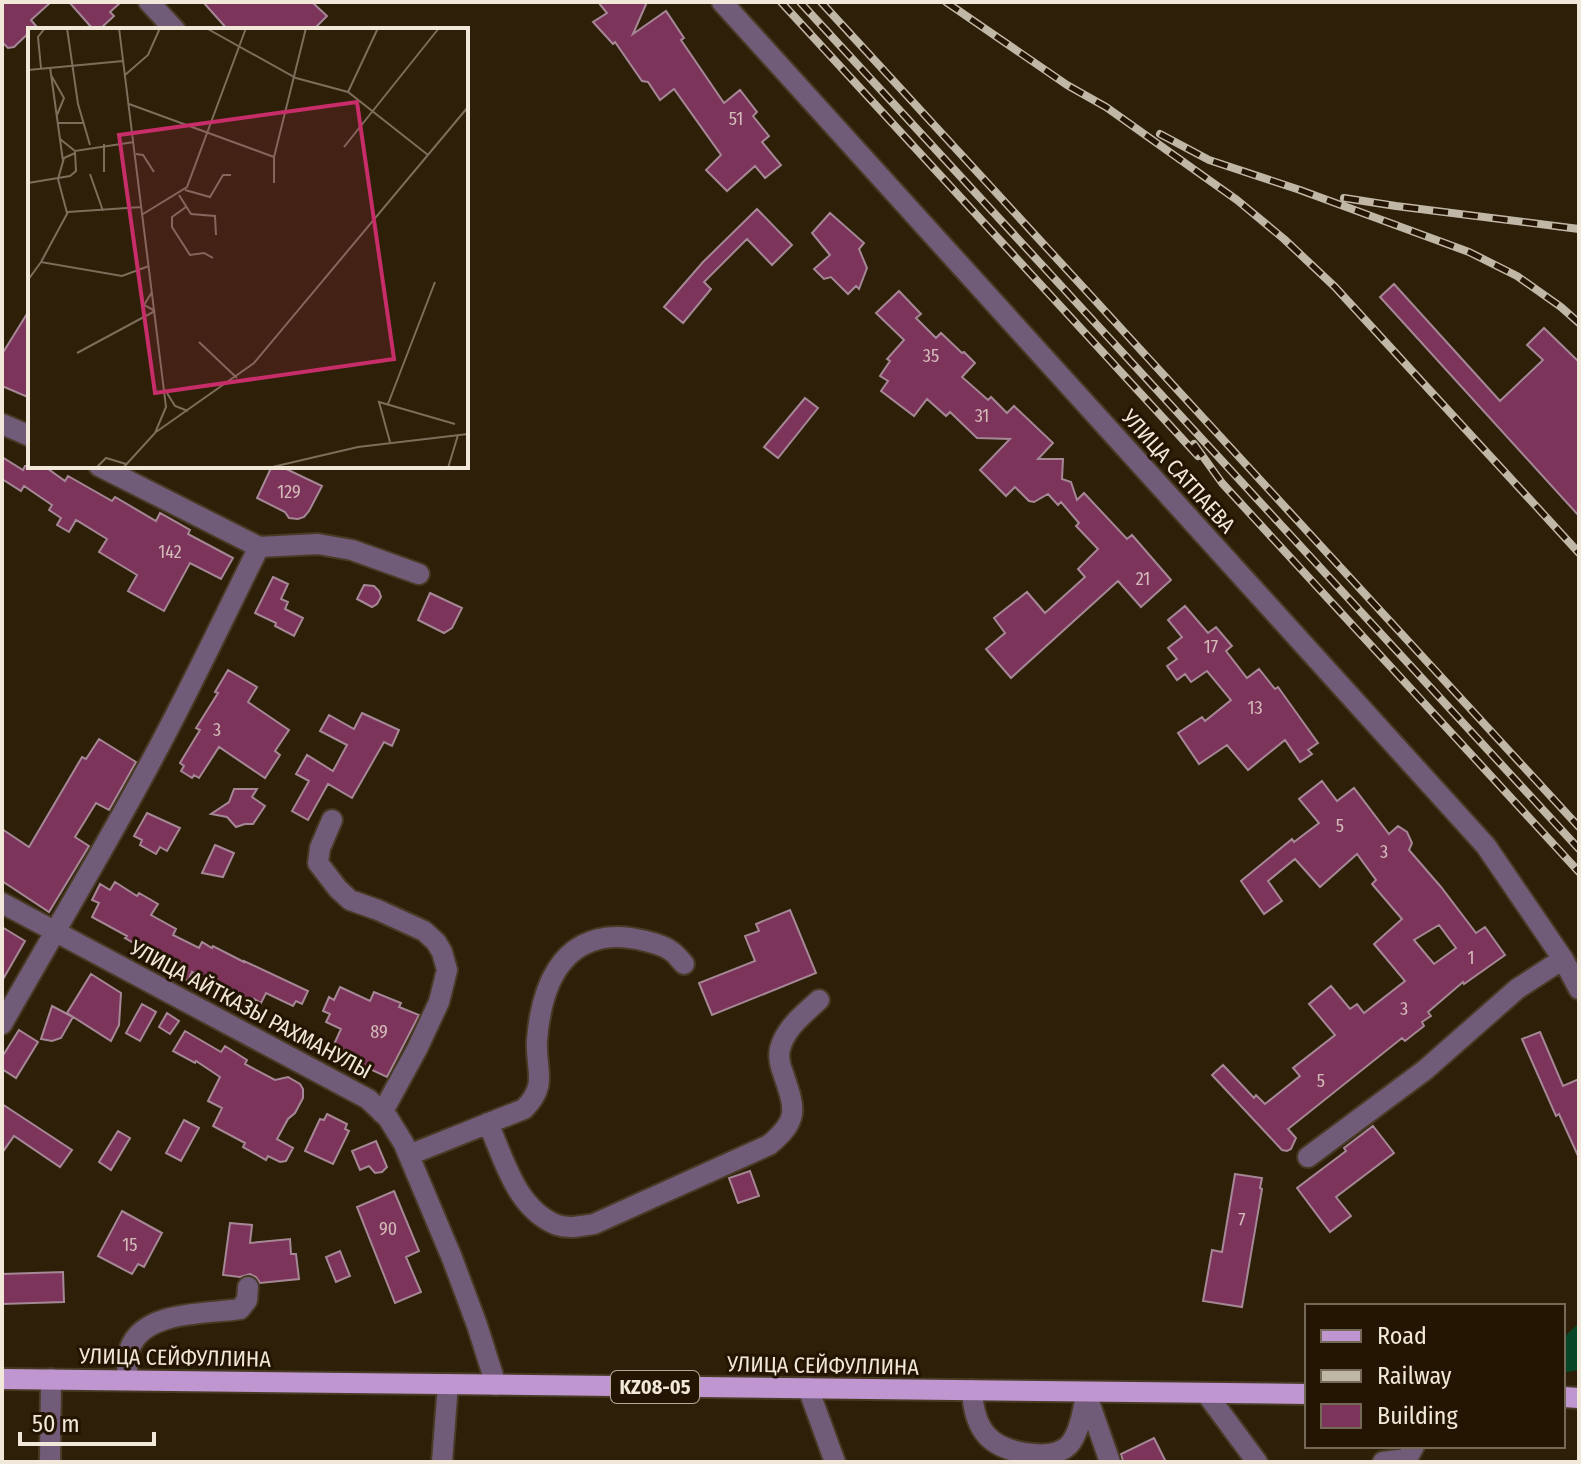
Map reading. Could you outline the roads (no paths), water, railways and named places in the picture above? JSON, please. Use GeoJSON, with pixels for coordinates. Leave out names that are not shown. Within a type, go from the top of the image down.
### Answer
{"type":"FeatureCollection","features":[{"type":"Feature","properties":{"kind":"main road","name":"УЛИЦА СЕЙФУЛЛИНА"},"geometry":{"type":"LineString","coordinates":[[2,1379],[1305,1394]]}},
{"type":"Feature","properties":{"kind":"street"},"geometry":{"type":"LineString","coordinates":[[149,2],[173,28]]}},
{"type":"Feature","properties":{"kind":"street","name":"УЛИЦА САТПАЕВА"},"geometry":{"type":"LineString","coordinates":[[722,2],[1486,846],[1563,959],[1579,989]]}},
{"type":"Feature","properties":{"kind":"street"},"geometry":{"type":"LineString","coordinates":[[2,424],[28,435]]}},
{"type":"Feature","properties":{"kind":"street"},"geometry":{"type":"LineString","coordinates":[[103,468],[259,547],[318,544],[352,550],[419,574]]}},
{"type":"Feature","properties":{"kind":"street"},"geometry":{"type":"LineString","coordinates":[[2,1024],[174,717],[259,547]]}},
{"type":"Feature","properties":{"kind":"street"},"geometry":{"type":"LineString","coordinates":[[332,820],[320,848],[318,863],[325,873],[350,900],[424,931],[442,952],[447,970],[439,1002],[382,1113]]}},
{"type":"Feature","properties":{"kind":"street","name":"УЛИЦА АЙТКАЗЫ РАХМАНУЛЫ"},"geometry":{"type":"LineString","coordinates":[[2,903],[368,1099],[382,1113],[409,1155],[452,1258],[496,1385]]}},
{"type":"Feature","properties":{"kind":"street"},"geometry":{"type":"LineString","coordinates":[[409,1155],[524,1109],[533,1099],[540,1075],[537,1043],[540,1016],[549,985],[569,953],[606,937],[629,937],[669,949],[684,964]]}},
{"type":"Feature","properties":{"kind":"street"},"geometry":{"type":"LineString","coordinates":[[1308,1157],[1425,1070],[1517,989],[1563,959]]}},
{"type":"Feature","properties":{"kind":"street"},"geometry":{"type":"LineString","coordinates":[[488,1123],[520,1195],[538,1213],[557,1225],[573,1228],[594,1224],[769,1145],[782,1135],[789,1126],[793,1108],[779,1052],[792,1026],[819,1000]]}},
{"type":"Feature","properties":{"kind":"street"},"geometry":{"type":"LineString","coordinates":[[127,1380],[129,1351],[135,1337],[151,1326],[178,1315],[240,1309],[247,1300],[248,1287]]}},
{"type":"Feature","properties":{"kind":"street"},"geometry":{"type":"LineString","coordinates":[[50,1462],[51,1379]]}},
{"type":"Feature","properties":{"kind":"street"},"geometry":{"type":"LineString","coordinates":[[442,1462],[448,1384]]}},
{"type":"Feature","properties":{"kind":"street"},"geometry":{"type":"LineString","coordinates":[[808,1388],[835,1462]]}},
{"type":"Feature","properties":{"kind":"street"},"geometry":{"type":"LineString","coordinates":[[972,1390],[973,1413],[985,1434],[1002,1448],[1042,1455],[1069,1445],[1083,1418],[1086,1392]]}},
{"type":"Feature","properties":{"kind":"street"},"geometry":{"type":"LineString","coordinates":[[1086,1392],[1110,1462]]}},
{"type":"Feature","properties":{"kind":"street"},"geometry":{"type":"LineString","coordinates":[[1206,1393],[1257,1462]]}},
{"type":"Feature","properties":{"kind":"street"},"geometry":{"type":"LineString","coordinates":[[1383,1462],[1407,1459],[1413,1448]]}},
{"type":"Feature","properties":{"kind":"railway"},"geometry":{"type":"LineString","coordinates":[[781,2],[1198,456]]}},
{"type":"Feature","properties":{"kind":"railway"},"geometry":{"type":"LineString","coordinates":[[800,2],[1579,849]]}},
{"type":"Feature","properties":{"kind":"railway"},"geometry":{"type":"LineString","coordinates":[[821,2],[1579,827]]}},
{"type":"Feature","properties":{"kind":"railway"},"geometry":{"type":"LineString","coordinates":[[946,2],[1067,85],[1106,107],[1237,200],[1284,239],[1335,287],[1579,553]]}},
{"type":"Feature","properties":{"kind":"railway"},"geometry":{"type":"LineString","coordinates":[[1160,134],[1209,160],[1469,252],[1517,276],[1579,323]]}},
{"type":"Feature","properties":{"kind":"railway"},"geometry":{"type":"LineString","coordinates":[[1344,198],[1579,229]]}},
{"type":"Feature","properties":{"kind":"railway"},"geometry":{"type":"LineString","coordinates":[[1194,444],[1222,483],[1579,872]]}}]}
